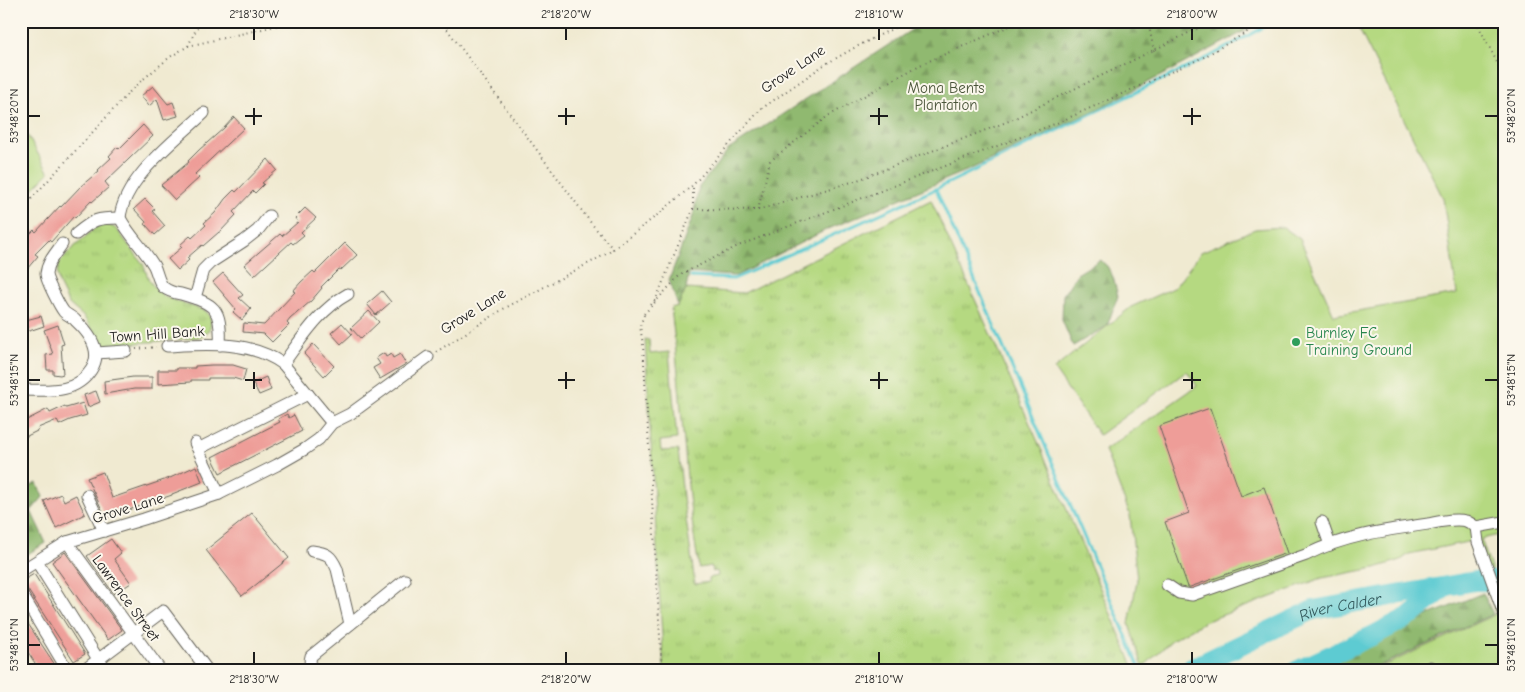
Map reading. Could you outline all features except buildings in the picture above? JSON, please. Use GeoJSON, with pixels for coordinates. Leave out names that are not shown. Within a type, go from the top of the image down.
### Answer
{"type":"FeatureCollection","features":[{"type":"Feature","properties":{"kind":"street"},"geometry":{"type":"LineString","coordinates":[[76,234],[91,222],[101,218],[120,218],[120,210],[126,196],[145,169],[204,113]]}},
{"type":"Feature","properties":{"kind":"street"},"geometry":{"type":"LineString","coordinates":[[195,298],[203,270],[210,263],[258,230],[269,216]]}},
{"type":"Feature","properties":{"kind":"street","name":"Town Hill Bank"},"geometry":{"type":"LineString","coordinates":[[120,218],[154,266],[164,287],[211,306],[217,314],[220,324],[220,345]]}},
{"type":"Feature","properties":{"kind":"street"},"geometry":{"type":"LineString","coordinates":[[21,390],[60,390],[75,385],[81,382],[93,366],[96,353],[89,334],[64,311],[48,284],[46,275],[50,261],[62,244]]}},
{"type":"Feature","properties":{"kind":"street"},"geometry":{"type":"LineString","coordinates":[[282,364],[322,314],[348,294]]}},
{"type":"Feature","properties":{"kind":"street","name":"Town Hill Bank"},"geometry":{"type":"LineString","coordinates":[[166,346],[220,345],[240,347],[275,359],[282,364],[332,423]]}},
{"type":"Feature","properties":{"kind":"street","name":"Town Hill Bank"},"geometry":{"type":"LineString","coordinates":[[96,353],[126,350]]}},
{"type":"Feature","properties":{"kind":"street","name":"Grove Lane"},"geometry":{"type":"LineString","coordinates":[[21,571],[68,542],[219,494],[305,449],[319,439],[332,423],[350,414],[428,357]]}},
{"type":"Feature","properties":{"kind":"street"},"geometry":{"type":"LineString","coordinates":[[219,494],[196,446],[308,394]]}},
{"type":"Feature","properties":{"kind":"street"},"geometry":{"type":"LineString","coordinates":[[87,495],[104,531]]}},
{"type":"Feature","properties":{"kind":"street"},"geometry":{"type":"LineString","coordinates":[[1167,585],[1179,593],[1192,595],[1350,538],[1449,520],[1466,521],[1476,527],[1504,522]]}},
{"type":"Feature","properties":{"kind":"street"},"geometry":{"type":"LineString","coordinates":[[1322,522],[1330,544]]}},
{"type":"Feature","properties":{"kind":"street"},"geometry":{"type":"LineString","coordinates":[[1476,527],[1478,542],[1504,614]]}},
{"type":"Feature","properties":{"kind":"street","name":"Lawrence Street"},"geometry":{"type":"LineString","coordinates":[[68,542],[161,671]]}},
{"type":"Feature","properties":{"kind":"street"},"geometry":{"type":"LineString","coordinates":[[312,551],[323,552],[334,561],[350,624]]}},
{"type":"Feature","properties":{"kind":"street"},"geometry":{"type":"LineString","coordinates":[[36,562],[107,671]]}},
{"type":"Feature","properties":{"kind":"street"},"geometry":{"type":"LineString","coordinates":[[314,671],[309,661],[311,656],[404,580]]}},
{"type":"Feature","properties":{"kind":"street"},"geometry":{"type":"LineString","coordinates":[[21,593],[68,671]]}},
{"type":"Feature","properties":{"kind":"street"},"geometry":{"type":"LineString","coordinates":[[83,671],[163,611],[208,671]]}},
{"type":"Feature","properties":{"kind":"street"},"geometry":{"type":"LineString","coordinates":[[21,665],[25,671]]}},
{"type":"Feature","properties":{"kind":"path"},"geometry":{"type":"LineString","coordinates":[[188,46],[200,21]]}},
{"type":"Feature","properties":{"kind":"path"},"geometry":{"type":"LineString","coordinates":[[21,210],[135,86],[170,57],[188,46],[297,21]]}},
{"type":"Feature","properties":{"kind":"path"},"geometry":{"type":"LineString","coordinates":[[441,21],[590,223],[613,249]]}},
{"type":"Feature","properties":{"kind":"path","name":"Grove Lane"},"geometry":{"type":"LineString","coordinates":[[428,357],[505,308],[613,249],[693,185],[761,109],[824,65],[908,21]]}},
{"type":"Feature","properties":{"kind":"path"},"geometry":{"type":"LineString","coordinates":[[758,210],[770,162],[828,116],[920,65],[1021,21]]}},
{"type":"Feature","properties":{"kind":"path"},"geometry":{"type":"LineString","coordinates":[[1148,21],[1154,51]]}},
{"type":"Feature","properties":{"kind":"path"},"geometry":{"type":"LineString","coordinates":[[692,209],[758,210],[854,181],[1009,121],[1213,21]]}},
{"type":"Feature","properties":{"kind":"path"},"geometry":{"type":"LineString","coordinates":[[644,314],[680,275],[738,246],[1056,123],[1204,57],[1266,21]]}},
{"type":"Feature","properties":{"kind":"path"},"geometry":{"type":"LineString","coordinates":[[1476,21],[1504,76]]}},
{"type":"Feature","properties":{"kind":"path"},"geometry":{"type":"LineString","coordinates":[[662,671],[644,355],[640,326],[644,314],[656,299],[692,209],[693,185]]}},
{"type":"Feature","properties":{"kind":"path","name":"Town Hill Bank"},"geometry":{"type":"LineString","coordinates":[[126,350],[166,346]]}},
{"type":"Feature","properties":{"kind":"green space","name":"Mona Bents Plantation"},"geometry":{"type":"Polygon","coordinates":[[[925,21],[1264,21],[1100,108],[973,168],[826,230],[736,276],[689,273],[686,289],[678,306],[669,280],[693,216],[699,187],[728,150],[925,21]]]}},
{"type":"Feature","properties":{"kind":"green space","name":"Burnley FC Training Ground"},"geometry":{"type":"Polygon","coordinates":[[[1355,21],[1504,21],[1504,534],[1481,539],[1504,606],[1504,671],[1372,671],[1496,614],[1472,541],[1409,554],[1401,560],[1375,568],[1322,578],[1204,622],[1172,640],[1143,667],[1129,624],[1137,580],[1130,515],[1105,450],[1197,386],[1187,371],[1099,435],[1054,369],[1131,307],[1175,287],[1201,252],[1255,229],[1283,227],[1300,239],[1334,315],[1457,294],[1443,198],[1355,21]]]}},
{"type":"Feature","properties":{"kind":"green space"},"geometry":{"type":"Polygon","coordinates":[[[21,124],[49,173],[21,201],[21,124]]]}},
{"type":"Feature","properties":{"kind":"green space"},"geometry":{"type":"Polygon","coordinates":[[[931,200],[1042,451],[1135,671],[664,671],[645,339],[649,340],[650,354],[669,352],[677,439],[660,441],[661,451],[678,450],[695,584],[709,582],[709,578],[718,576],[717,571],[713,572],[711,566],[699,568],[686,471],[671,308],[678,306],[686,289],[744,293],[931,200]]]}},
{"type":"Feature","properties":{"kind":"green space"},"geometry":{"type":"Polygon","coordinates":[[[106,224],[118,231],[143,264],[149,280],[165,297],[206,311],[209,314],[211,325],[205,335],[201,337],[108,346],[100,343],[84,317],[69,304],[60,286],[57,274],[59,263],[73,248],[96,227],[106,224]]]}},
{"type":"Feature","properties":{"kind":"green space"},"geometry":{"type":"Polygon","coordinates":[[[1100,260],[1107,266],[1113,277],[1118,296],[1107,326],[1073,346],[1062,320],[1063,295],[1077,274],[1100,260]]]}},
{"type":"Feature","properties":{"kind":"green space"},"geometry":{"type":"Polygon","coordinates":[[[37,483],[43,497],[31,511],[46,543],[21,558],[21,491],[37,483]]]}},
{"type":"Feature","properties":{"kind":"green space"},"geometry":{"type":"Polygon","coordinates":[[[1483,593],[1493,614],[1368,671],[1310,671],[1378,636],[1483,593]]]}},
{"type":"Feature","properties":{"kind":"waterway"},"geometry":{"type":"LineString","coordinates":[[1141,671],[936,189],[1209,57],[1275,21]]}},
{"type":"Feature","properties":{"kind":"waterway"},"geometry":{"type":"LineString","coordinates":[[691,277],[734,279],[936,189]]}},
{"type":"Feature","properties":{"kind":"waterway","name":"River Calder"},"geometry":{"type":"LineString","coordinates":[[1186,671],[1313,610],[1475,581],[1504,581]]}},
{"type":"Feature","properties":{"kind":"waterway"},"geometry":{"type":"LineString","coordinates":[[1296,671],[1372,636],[1412,615],[1444,588]]}},
{"type":"Feature","properties":{"kind":"place","name":"Burnley FC Training Ground"},"geometry":{"type":"Point","coordinates":[1296,342]}}]}
